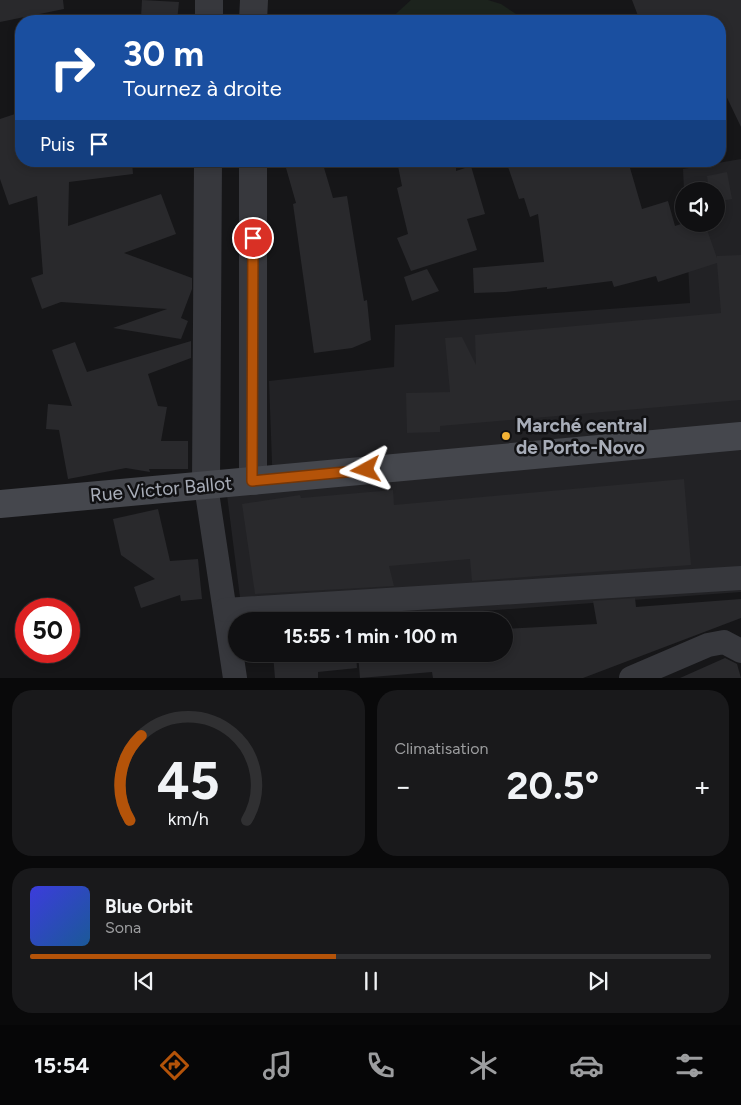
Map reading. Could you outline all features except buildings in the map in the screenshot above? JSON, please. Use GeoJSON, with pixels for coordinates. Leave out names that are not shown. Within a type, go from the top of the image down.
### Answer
{"type":"FeatureCollection","features":[{"type":"Feature","properties":{"kind":"main road","name":"Rue Victor Ballot"},"geometry":{"type":"LineString","coordinates":[[0,504],[741,436]]}},
{"type":"Feature","properties":{"kind":"street"},"geometry":{"type":"LineString","coordinates":[[209,0],[209,15]]}},
{"type":"Feature","properties":{"kind":"street"},"geometry":{"type":"LineString","coordinates":[[254,0],[254,15]]}},
{"type":"Feature","properties":{"kind":"street"},"geometry":{"type":"LineString","coordinates":[[208,167],[206,486],[235,678]]}},
{"type":"Feature","properties":{"kind":"street"},"geometry":{"type":"LineString","coordinates":[[252,481],[253,167]]}},
{"type":"Feature","properties":{"kind":"street"},"geometry":{"type":"LineString","coordinates":[[226,610],[741,578]]}},
{"type":"Feature","properties":{"kind":"street"},"geometry":{"type":"LineString","coordinates":[[631,678],[708,645],[724,642],[741,651]]}},
{"type":"Feature","properties":{"kind":"shaded area"},"geometry":{"type":"Polygon","coordinates":[[[411,0],[488,0],[501,4],[516,15],[395,15],[411,0]]]}},
{"type":"Feature","properties":{"kind":"shaded area","name":"Marché central de Porto-Novo"},"geometry":{"type":"Polygon","coordinates":[[[741,159],[741,592],[469,612],[242,612],[227,495],[273,490],[269,381],[394,367],[395,325],[690,303],[686,232],[725,232],[725,182],[684,182],[683,169],[726,167],[726,162],[741,159]]]}},
{"type":"Feature","properties":{"kind":"place","name":"Marché central de Porto-Novo"},"geometry":{"type":"Point","coordinates":[506,436]}},
{"type":"Feature","properties":{"kind":"route"},"geometry":{"type":"LineString","coordinates":[[253,238],[252,481],[366,470]]}}]}
